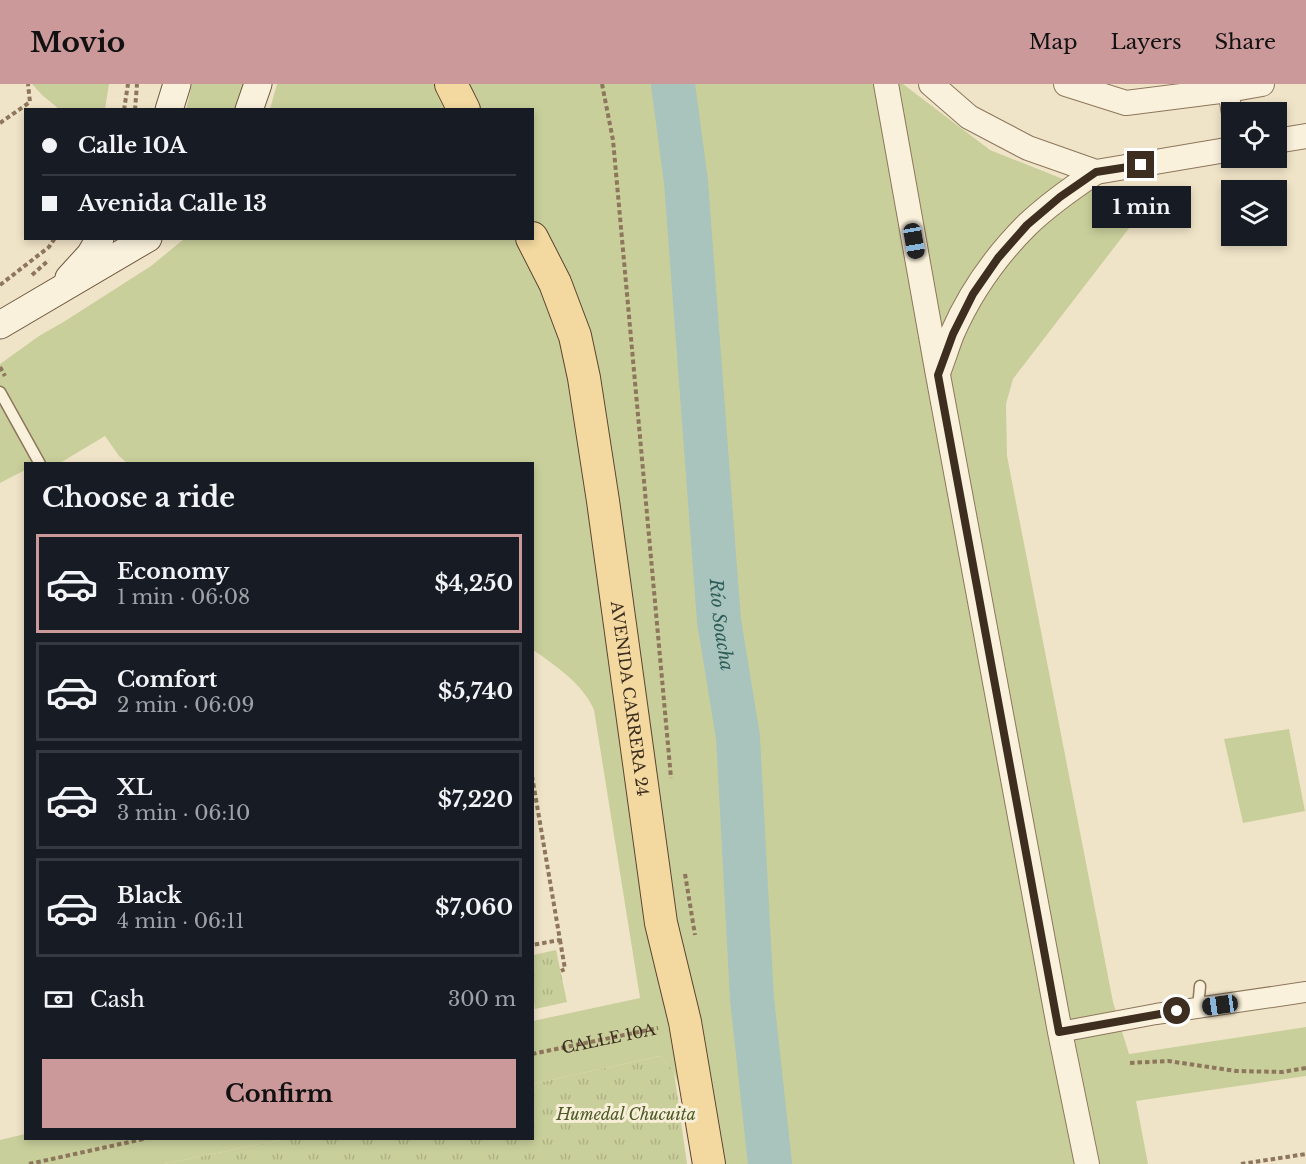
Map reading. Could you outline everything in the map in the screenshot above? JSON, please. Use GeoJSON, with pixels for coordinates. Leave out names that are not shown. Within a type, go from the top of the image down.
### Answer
{"type":"FeatureCollection","features":[{"type":"Feature","properties":{"kind":"main road"},"geometry":{"type":"LineString","coordinates":[[170,108],[177,84]]}},
{"type":"Feature","properties":{"kind":"main road"},"geometry":{"type":"LineString","coordinates":[[250,108],[258,84]]}},
{"type":"Feature","properties":{"kind":"main road"},"geometry":{"type":"LineString","coordinates":[[451,84],[463,108]]}},
{"type":"Feature","properties":{"kind":"main road"},"geometry":{"type":"LineString","coordinates":[[51,296],[90,255],[99,240]]}},
{"type":"Feature","properties":{"kind":"main road"},"geometry":{"type":"LineString","coordinates":[[0,325],[145,240]]}},
{"type":"Feature","properties":{"kind":"main road","name":"AVENIDA CARRERA 24"},"geometry":{"type":"LineString","coordinates":[[533,240],[555,283],[575,336],[584,378],[605,512],[661,923],[685,1022],[709,1164]]}},
{"type":"Feature","properties":{"kind":"street"},"geometry":{"type":"LineString","coordinates":[[886,84],[1059,1032],[1087,1164]]}},
{"type":"Feature","properties":{"kind":"street"},"geometry":{"type":"LineString","coordinates":[[931,84],[969,117],[1028,148],[1096,172]]}},
{"type":"Feature","properties":{"kind":"street"},"geometry":{"type":"LineString","coordinates":[[1066,84],[1126,103],[1227,87],[1262,84]]}},
{"type":"Feature","properties":{"kind":"street"},"geometry":{"type":"LineString","coordinates":[[1227,87],[1230,102]]}},
{"type":"Feature","properties":{"kind":"street"},"geometry":{"type":"LineString","coordinates":[[1287,139],[1306,136]]}},
{"type":"Feature","properties":{"kind":"street"},"geometry":{"type":"LineString","coordinates":[[938,375],[953,334],[973,294],[998,258],[1027,225],[1060,197],[1096,172],[1221,151]]}},
{"type":"Feature","properties":{"kind":"street"},"geometry":{"type":"LineString","coordinates":[[1059,1032],[1156,1014],[1306,992]]}},
{"type":"Feature","properties":{"kind":"lane"},"geometry":{"type":"LineString","coordinates":[[0,392],[39,462]]}},
{"type":"Feature","properties":{"kind":"lane"},"geometry":{"type":"LineString","coordinates":[[1198,1008],[1200,986]]}},
{"type":"Feature","properties":{"kind":"path"},"geometry":{"type":"LineString","coordinates":[[0,123],[30,102],[28,84]]}},
{"type":"Feature","properties":{"kind":"path"},"geometry":{"type":"LineString","coordinates":[[124,108],[128,84]]}},
{"type":"Feature","properties":{"kind":"path"},"geometry":{"type":"LineString","coordinates":[[135,108],[137,84]]}},
{"type":"Feature","properties":{"kind":"path"},"geometry":{"type":"LineString","coordinates":[[602,84],[616,176],[672,778]]}},
{"type":"Feature","properties":{"kind":"path"},"geometry":{"type":"LineString","coordinates":[[0,285],[49,247],[54,240]]}},
{"type":"Feature","properties":{"kind":"path"},"geometry":{"type":"LineString","coordinates":[[25,280],[56,254]]}},
{"type":"Feature","properties":{"kind":"path"},"geometry":{"type":"LineString","coordinates":[[534,788],[565,969],[561,971]]}},
{"type":"Feature","properties":{"kind":"path"},"geometry":{"type":"LineString","coordinates":[[684,869],[695,937]]}},
{"type":"Feature","properties":{"kind":"path"},"geometry":{"type":"LineString","coordinates":[[534,945],[560,940]]}},
{"type":"Feature","properties":{"kind":"path","name":"CALLE 10A"},"geometry":{"type":"LineString","coordinates":[[534,1054],[685,1022]]}},
{"type":"Feature","properties":{"kind":"path"},"geometry":{"type":"LineString","coordinates":[[1130,1063],[1168,1061],[1236,1071],[1282,1072],[1306,1068]]}},
{"type":"Feature","properties":{"kind":"path"},"geometry":{"type":"LineString","coordinates":[[29,1164],[139,1140]]}},
{"type":"Feature","properties":{"kind":"path"},"geometry":{"type":"LineString","coordinates":[[1241,1164],[1306,1154]]}},
{"type":"Feature","properties":{"kind":"path"},"geometry":{"type":"LineString","coordinates":[[1293,1156],[1295,1164]]}},
{"type":"Feature","properties":{"kind":"green space"},"geometry":{"type":"Polygon","coordinates":[[[32,84],[109,84],[105,108],[58,108],[32,84]]]}},
{"type":"Feature","properties":{"kind":"green space"},"geometry":{"type":"Polygon","coordinates":[[[192,84],[248,84],[239,108],[186,108],[192,84]]]}},
{"type":"Feature","properties":{"kind":"green space"},"geometry":{"type":"Polygon","coordinates":[[[277,84],[903,84],[990,150],[1093,191],[1153,197],[1013,379],[1006,404],[1007,456],[1113,1002],[1129,1054],[1306,1027],[1306,1076],[1136,1101],[1148,1164],[705,1164],[674,1072],[660,1056],[534,1084],[534,1021],[640,998],[594,710],[576,684],[534,651],[534,462],[126,462],[105,436],[62,462],[24,462],[24,471],[0,483],[0,364],[39,336],[151,266],[183,240],[534,240],[534,108],[270,108],[277,84]]]}},
{"type":"Feature","properties":{"kind":"green space"},"geometry":{"type":"Polygon","coordinates":[[[1289,729],[1305,811],[1243,823],[1224,739],[1289,729]]]}},
{"type":"Feature","properties":{"kind":"green space"},"geometry":{"type":"Polygon","coordinates":[[[556,950],[567,1002],[535,1009],[534,955],[556,950]]]}},
{"type":"Feature","properties":{"kind":"green space","name":"Humedal Chucuita"},"geometry":{"type":"Polygon","coordinates":[[[660,1056],[674,1072],[687,1164],[164,1164],[280,1140],[534,1140],[534,1084],[660,1056]]]}},
{"type":"Feature","properties":{"kind":"green space"},"geometry":{"type":"Polygon","coordinates":[[[24,1134],[24,1140],[280,1140],[164,1164],[0,1164],[0,1140],[24,1134]]]}},
{"type":"Feature","properties":{"kind":"waterway","name":"Río Soacha"},"geometry":{"type":"LineString","coordinates":[[673,84],[686,182],[719,621],[738,737],[752,999],[770,1164]]}},
{"type":"Feature","properties":{"kind":"route"},"geometry":{"type":"LineString","coordinates":[[1141,165],[1096,172],[1060,197],[1027,225],[998,258],[973,294],[953,334],[938,375],[1059,1032],[1177,1011]]}}]}
